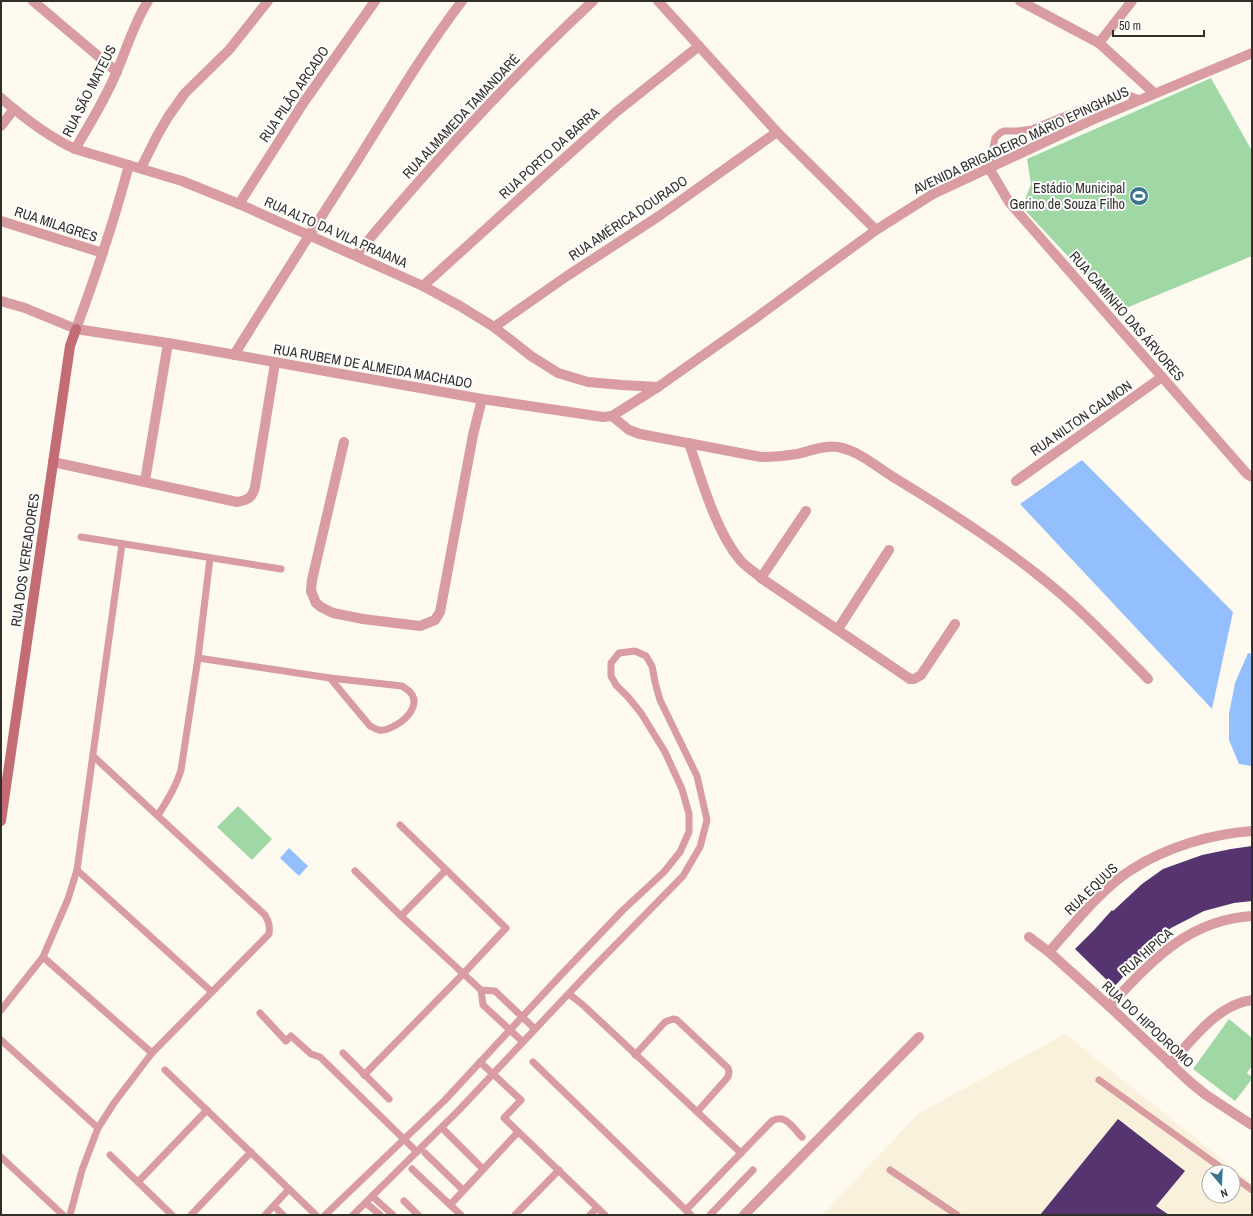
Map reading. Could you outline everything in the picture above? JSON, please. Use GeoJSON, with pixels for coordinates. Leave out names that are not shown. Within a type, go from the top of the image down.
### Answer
{"type":"FeatureCollection","features":[{"type":"Feature","properties":{"kind":"street"},"geometry":{"type":"LineString","coordinates":[[33,1],[117,72]]}},
{"type":"Feature","properties":{"kind":"street","name":"RUA SÃO MATEUS"},"geometry":{"type":"LineString","coordinates":[[75,149],[95,115],[117,72],[135,27],[148,1]]}},
{"type":"Feature","properties":{"kind":"street"},"geometry":{"type":"LineString","coordinates":[[141,168],[160,130],[185,93],[229,50],[268,1]]}},
{"type":"Feature","properties":{"kind":"street","name":"RUA PILÃO ARCADO"},"geometry":{"type":"LineString","coordinates":[[239,204],[304,102],[375,1]]}},
{"type":"Feature","properties":{"kind":"street"},"geometry":{"type":"LineString","coordinates":[[234,355],[308,235],[416,67],[441,29],[462,1]]}},
{"type":"Feature","properties":{"kind":"street","name":"RUA ALMAMEDA TAMANDARÉ"},"geometry":{"type":"LineString","coordinates":[[356,255],[424,175],[514,78],[549,42],[593,1]]}},
{"type":"Feature","properties":{"kind":"street"},"geometry":{"type":"LineString","coordinates":[[658,1],[777,132],[876,230]]}},
{"type":"Feature","properties":{"kind":"street"},"geometry":{"type":"LineString","coordinates":[[1020,1],[1099,43],[1125,65],[1154,93]]}},
{"type":"Feature","properties":{"kind":"street"},"geometry":{"type":"LineString","coordinates":[[1099,43],[1132,1]]}},
{"type":"Feature","properties":{"kind":"street","name":"RUA PORTO DA BARRA"},"geometry":{"type":"LineString","coordinates":[[423,286],[616,112],[699,46]]}},
{"type":"Feature","properties":{"kind":"street","name":"AVENIDA BRIGADEIRO MÁRIO EPINGHAUS"},"geometry":{"type":"LineString","coordinates":[[658,387],[876,230],[933,194],[1092,120],[1252,53]]}},
{"type":"Feature","properties":{"kind":"street","name":"RUA ALTO DA VILA PRAIANA"},"geometry":{"type":"LineString","coordinates":[[1,98],[36,127],[58,141],[75,149],[182,181],[239,204],[423,286],[460,306],[494,328],[531,356],[558,373],[588,382],[622,386],[658,387]]}},
{"type":"Feature","properties":{"kind":"street"},"geometry":{"type":"LineString","coordinates":[[1,126],[14,109]]}},
{"type":"Feature","properties":{"kind":"street","name":"RUA AMÉRICA DOURADO"},"geometry":{"type":"LineString","coordinates":[[494,328],[567,276],[659,216],[777,132]]}},
{"type":"Feature","properties":{"kind":"street"},"geometry":{"type":"LineString","coordinates":[[1,301],[25,308],[76,329],[103,253],[128,165]]}},
{"type":"Feature","properties":{"kind":"street","name":"RUA CAMINHO DAS ÁRVORES"},"geometry":{"type":"LineString","coordinates":[[989,168],[1009,202],[1247,474],[1252,477]]}},
{"type":"Feature","properties":{"kind":"street","name":"RUA MILAGRES"},"geometry":{"type":"LineString","coordinates":[[1,221],[103,253]]}},
{"type":"Feature","properties":{"kind":"street","name":"RUA RUBEM DE ALMEIDA MACHADO"},"geometry":{"type":"LineString","coordinates":[[76,329],[168,343],[482,399],[603,417],[612,416]]}},
{"type":"Feature","properties":{"kind":"street","name":"RUA DOS VEREADORES"},"geometry":{"type":"LineString","coordinates":[[1,820],[70,346],[76,329]]}},
{"type":"Feature","properties":{"kind":"street"},"geometry":{"type":"LineString","coordinates":[[145,481],[168,343]]}},
{"type":"Feature","properties":{"kind":"street"},"geometry":{"type":"LineString","coordinates":[[53,462],[237,502],[247,500],[253,495],[256,487],[275,363]]}},
{"type":"Feature","properties":{"kind":"street","name":"RUA NILTON CALMON"},"geometry":{"type":"LineString","coordinates":[[1016,481],[1162,377]]}},
{"type":"Feature","properties":{"kind":"street"},"geometry":{"type":"LineString","coordinates":[[658,387],[612,416],[629,430],[640,434],[760,457],[777,457],[826,447],[852,450],[990,539],[1039,575],[1088,618],[1148,679]]}},
{"type":"Feature","properties":{"kind":"street"},"geometry":{"type":"LineString","coordinates":[[344,442],[312,580],[311,591],[313,597],[321,607],[333,613],[363,619],[420,626],[435,620],[440,612],[473,435],[482,399]]}},
{"type":"Feature","properties":{"kind":"street"},"geometry":{"type":"LineString","coordinates":[[689,443],[711,505],[722,529],[741,560],[761,578],[910,679],[914,679],[921,675],[955,624]]}},
{"type":"Feature","properties":{"kind":"street"},"geometry":{"type":"LineString","coordinates":[[761,578],[806,511]]}},
{"type":"Feature","properties":{"kind":"street"},"geometry":{"type":"LineString","coordinates":[[838,629],[890,550]]}},
{"type":"Feature","properties":{"kind":"street","name":"RUA EQUUS"},"geometry":{"type":"LineString","coordinates":[[1049,952],[1082,915],[1130,870],[1163,853],[1196,841],[1237,832],[1252,831]]}},
{"type":"Feature","properties":{"kind":"street","name":"RUA HIPICA"},"geometry":{"type":"LineString","coordinates":[[1109,1006],[1141,972],[1174,943],[1205,926],[1243,916],[1252,916]]}},
{"type":"Feature","properties":{"kind":"street","name":"RUA DO HIPODROMO"},"geometry":{"type":"LineString","coordinates":[[1029,937],[1049,952],[1109,1006],[1190,1082],[1252,1125]]}},
{"type":"Feature","properties":{"kind":"street"},"geometry":{"type":"LineString","coordinates":[[1170,1064],[1201,1030],[1226,1009],[1243,1001],[1252,1000]]}},
{"type":"Feature","properties":{"kind":"street"},"geometry":{"type":"LineString","coordinates":[[744,1215],[919,1037]]}},
{"type":"Feature","properties":{"kind":"lane"},"geometry":{"type":"LineString","coordinates":[[989,168],[995,138],[1004,131],[1018,131],[1032,128],[1107,98],[1126,94],[1140,99]]}},
{"type":"Feature","properties":{"kind":"lane"},"geometry":{"type":"LineString","coordinates":[[81,537],[281,569]]}},
{"type":"Feature","properties":{"kind":"lane"},"geometry":{"type":"LineString","coordinates":[[1,1010],[43,958],[68,899],[77,870],[122,544]]}},
{"type":"Feature","properties":{"kind":"lane"},"geometry":{"type":"LineString","coordinates":[[158,815],[178,782],[198,658],[210,558]]}},
{"type":"Feature","properties":{"kind":"lane"},"geometry":{"type":"LineString","coordinates":[[325,1215],[445,1100],[623,910],[664,872],[680,852],[688,832],[688,814],[682,788],[665,752],[642,713],[616,685],[611,676],[611,663],[619,654],[635,650],[646,656],[652,666],[654,682],[660,700],[697,776],[707,820],[700,847],[683,876],[493,1074],[353,1215]]}},
{"type":"Feature","properties":{"kind":"lane"},"geometry":{"type":"LineString","coordinates":[[198,658],[330,678],[402,686],[410,692],[413,698],[414,706],[409,715],[401,722],[391,728],[378,730],[370,726],[330,678]]}},
{"type":"Feature","properties":{"kind":"lane"},"geometry":{"type":"LineString","coordinates":[[70,1215],[82,1170],[98,1128],[114,1103],[152,1053],[269,934],[269,922],[265,915],[93,756]]}},
{"type":"Feature","properties":{"kind":"lane"},"geometry":{"type":"LineString","coordinates":[[364,1075],[506,928],[400,825]]}},
{"type":"Feature","properties":{"kind":"lane"},"geometry":{"type":"LineString","coordinates":[[77,870],[212,992]]}},
{"type":"Feature","properties":{"kind":"lane"},"geometry":{"type":"LineString","coordinates":[[400,916],[446,870]]}},
{"type":"Feature","properties":{"kind":"lane"},"geometry":{"type":"LineString","coordinates":[[355,871],[400,916],[481,990],[495,992],[535,1029]]}},
{"type":"Feature","properties":{"kind":"lane"},"geometry":{"type":"LineString","coordinates":[[43,958],[152,1053]]}},
{"type":"Feature","properties":{"kind":"lane"},"geometry":{"type":"LineString","coordinates":[[481,990],[483,1005],[523,1042]]}},
{"type":"Feature","properties":{"kind":"lane"},"geometry":{"type":"LineString","coordinates":[[569,994],[583,1005],[741,1153]]}},
{"type":"Feature","properties":{"kind":"lane"},"geometry":{"type":"LineString","coordinates":[[260,1013],[286,1041],[291,1036],[311,1054],[320,1057],[417,1152]]}},
{"type":"Feature","properties":{"kind":"lane"},"geometry":{"type":"LineString","coordinates":[[635,1055],[665,1022],[673,1019],[677,1020],[728,1068],[729,1072],[728,1077],[697,1112]]}},
{"type":"Feature","properties":{"kind":"lane"},"geometry":{"type":"LineString","coordinates":[[1,1040],[98,1128]]}},
{"type":"Feature","properties":{"kind":"lane"},"geometry":{"type":"LineString","coordinates":[[343,1053],[389,1099]]}},
{"type":"Feature","properties":{"kind":"lane"},"geometry":{"type":"LineString","coordinates":[[480,1062],[521,1100],[504,1118],[605,1215]]}},
{"type":"Feature","properties":{"kind":"lane"},"geometry":{"type":"LineString","coordinates":[[533,1062],[688,1212],[741,1153],[776,1118],[784,1120],[802,1137]]}},
{"type":"Feature","properties":{"kind":"lane"},"geometry":{"type":"LineString","coordinates":[[165,1070],[316,1215]]}},
{"type":"Feature","properties":{"kind":"lane"},"geometry":{"type":"LineString","coordinates":[[1099,1080],[1216,1164]]}},
{"type":"Feature","properties":{"kind":"lane"},"geometry":{"type":"LineString","coordinates":[[138,1182],[207,1110]]}},
{"type":"Feature","properties":{"kind":"lane"},"geometry":{"type":"LineString","coordinates":[[445,1131],[483,1169]]}},
{"type":"Feature","properties":{"kind":"lane"},"geometry":{"type":"LineString","coordinates":[[450,1205],[518,1132]]}},
{"type":"Feature","properties":{"kind":"lane"},"geometry":{"type":"LineString","coordinates":[[191,1215],[251,1152]]}},
{"type":"Feature","properties":{"kind":"lane"},"geometry":{"type":"LineString","coordinates":[[425,1153],[463,1190]]}},
{"type":"Feature","properties":{"kind":"lane"},"geometry":{"type":"LineString","coordinates":[[110,1155],[172,1215]]}},
{"type":"Feature","properties":{"kind":"lane"},"geometry":{"type":"LineString","coordinates":[[1,1157],[63,1215]]}},
{"type":"Feature","properties":{"kind":"lane"},"geometry":{"type":"LineString","coordinates":[[412,1169],[461,1215]]}},
{"type":"Feature","properties":{"kind":"lane"},"geometry":{"type":"LineString","coordinates":[[515,1215],[558,1170]]}},
{"type":"Feature","properties":{"kind":"lane"},"geometry":{"type":"LineString","coordinates":[[710,1215],[753,1170]]}},
{"type":"Feature","properties":{"kind":"lane"},"geometry":{"type":"LineString","coordinates":[[890,1170],[957,1215]]}},
{"type":"Feature","properties":{"kind":"lane"},"geometry":{"type":"LineString","coordinates":[[1241,1182],[1252,1190]]}},
{"type":"Feature","properties":{"kind":"lane"},"geometry":{"type":"LineString","coordinates":[[265,1215],[289,1189]]}},
{"type":"Feature","properties":{"kind":"lane"},"geometry":{"type":"LineString","coordinates":[[372,1196],[393,1215]]}},
{"type":"Feature","properties":{"kind":"lane"},"geometry":{"type":"LineString","coordinates":[[404,1201],[413,1213]]}},
{"type":"Feature","properties":{"kind":"lane"},"geometry":{"type":"LineString","coordinates":[[366,1203],[380,1215]]}},
{"type":"Feature","properties":{"kind":"lane"},"geometry":{"type":"LineString","coordinates":[[274,1206],[283,1215]]}},
{"type":"Feature","properties":{"kind":"lane"},"geometry":{"type":"LineString","coordinates":[[590,1215],[597,1208]]}},
{"type":"Feature","properties":{"kind":"shaded area"},"geometry":{"type":"Polygon","coordinates":[[[1065,1034],[1228,1164],[1201,1164],[1201,1204],[1241,1204],[1241,1174],[1252,1183],[1252,1215],[822,1215],[919,1113],[1065,1034]]]}},
{"type":"Feature","properties":{"kind":"green space","name":"Estádio Municipal Gerino de Souza Filho"},"geometry":{"type":"Polygon","coordinates":[[[1211,78],[1252,151],[1252,256],[1119,311],[1022,207],[1031,184],[1027,159],[1211,78]]]}},
{"type":"Feature","properties":{"kind":"green space"},"geometry":{"type":"Polygon","coordinates":[[[238,806],[272,839],[252,860],[217,827],[238,806]]]}},
{"type":"Feature","properties":{"kind":"green space"},"geometry":{"type":"Polygon","coordinates":[[[1229,1019],[1252,1038],[1252,1066],[1247,1073],[1252,1077],[1252,1079],[1235,1101],[1193,1069],[1229,1019]]]}},
{"type":"Feature","properties":{"kind":"water"},"geometry":{"type":"Polygon","coordinates":[[[1082,460],[1233,612],[1212,709],[1020,504],[1082,460]]]}},
{"type":"Feature","properties":{"kind":"water"},"geometry":{"type":"Polygon","coordinates":[[[1248,653],[1252,654],[1252,766],[1239,764],[1229,740],[1229,714],[1235,683],[1248,653]]]}},
{"type":"Feature","properties":{"kind":"water"},"geometry":{"type":"Polygon","coordinates":[[[289,848],[308,866],[299,876],[280,858],[289,848]]]}},
{"type":"Feature","properties":{"kind":"building"},"geometry":{"type":"Polygon","coordinates":[[[1252,846],[1252,901],[1234,903],[1204,911],[1171,928],[1150,947],[1114,987],[1075,949],[1112,910],[1113,911],[1142,884],[1163,869],[1202,855],[1252,846]]]}},
{"type":"Feature","properties":{"kind":"building"},"geometry":{"type":"Polygon","coordinates":[[[1118,1119],[1185,1171],[1156,1206],[1169,1215],[1040,1215],[1118,1119]]]}},
{"type":"Feature","properties":{"kind":"place","name":"Estádio Municipal Gerino de Souza Filho"},"geometry":{"type":"Point","coordinates":[1139,196]}}]}
